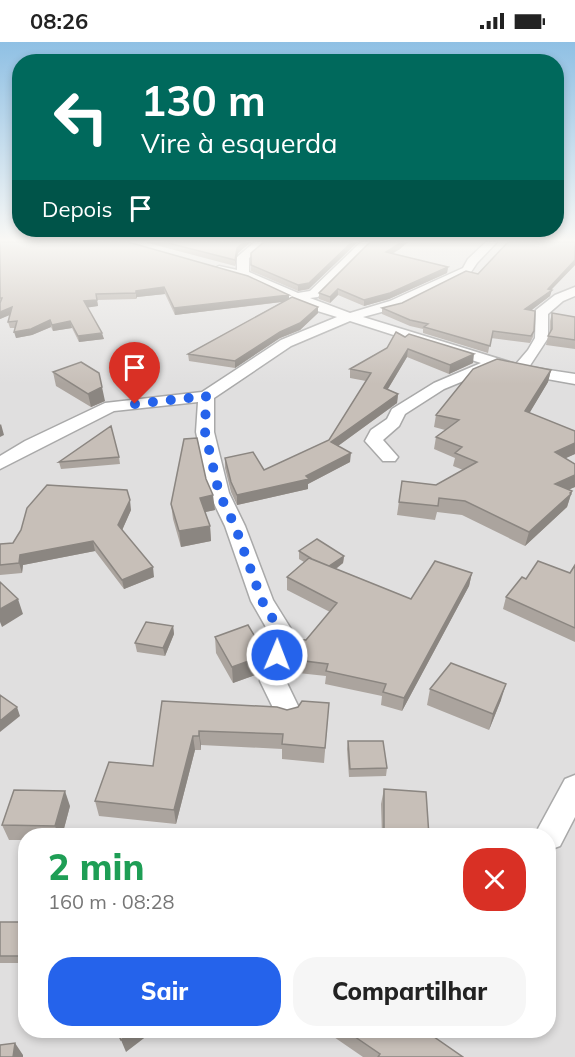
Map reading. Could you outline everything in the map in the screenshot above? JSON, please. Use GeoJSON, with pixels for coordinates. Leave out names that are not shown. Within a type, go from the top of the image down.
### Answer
{"type":"FeatureCollection","features":[{"type":"Feature","properties":{"kind":"street"},"geometry":{"type":"LineString","coordinates":[[280,289],[349,317],[494,363],[519,370],[575,379]]}},
{"type":"Feature","properties":{"kind":"street"},"geometry":{"type":"LineString","coordinates":[[295,297],[314,294],[319,289]]}},
{"type":"Feature","properties":{"kind":"street"},"geometry":{"type":"LineString","coordinates":[[0,464],[31,445],[111,406],[158,403],[206,396],[286,343],[349,317],[395,304],[426,289]]}},
{"type":"Feature","properties":{"kind":"street"},"geometry":{"type":"LineString","coordinates":[[519,370],[541,345],[544,323],[541,313],[559,298],[575,291]]}},
{"type":"Feature","properties":{"kind":"street"},"geometry":{"type":"LineString","coordinates":[[389,457],[374,441],[377,434],[388,429],[396,420],[398,412],[439,386],[494,363]]}},
{"type":"Feature","properties":{"kind":"street"},"geometry":{"type":"LineString","coordinates":[[206,396],[205,432],[219,493],[235,526],[262,601],[279,629],[281,639],[273,671],[273,681],[288,712]]}},
{"type":"Feature","properties":{"kind":"street"},"geometry":{"type":"LineString","coordinates":[[553,828],[575,788]]}},
{"type":"Feature","properties":{"kind":"shaded area"},"geometry":{"type":"Polygon","coordinates":[[[0,289],[575,289],[575,1057],[0,1057],[0,289]]]}},
{"type":"Feature","properties":{"kind":"building"},"geometry":{"type":"Polygon","coordinates":[[[0,289],[147,289],[136,291],[136,293],[96,294],[97,300],[84,301],[102,333],[78,336],[70,321],[52,325],[50,320],[31,329],[14,332],[17,321],[8,322],[12,307],[0,312],[2,298],[0,298],[0,289]]]}},
{"type":"Feature","properties":{"kind":"building"},"geometry":{"type":"Polygon","coordinates":[[[165,289],[277,289],[289,295],[174,308],[165,289]]]}},
{"type":"Feature","properties":{"kind":"building"},"geometry":{"type":"Polygon","coordinates":[[[323,289],[338,289],[330,297],[319,293],[323,289]]]}},
{"type":"Feature","properties":{"kind":"building"},"geometry":{"type":"Polygon","coordinates":[[[339,289],[398,289],[390,293],[364,300],[339,289]]]}},
{"type":"Feature","properties":{"kind":"building"},"geometry":{"type":"Polygon","coordinates":[[[429,289],[552,290],[525,309],[535,311],[534,331],[531,336],[493,331],[490,346],[424,327],[428,324],[410,320],[382,308],[402,303],[429,289]]]}},
{"type":"Feature","properties":{"kind":"building"},"geometry":{"type":"Polygon","coordinates":[[[292,297],[318,307],[300,323],[280,332],[235,361],[188,354],[292,297]]]}},
{"type":"Feature","properties":{"kind":"building"},"geometry":{"type":"Polygon","coordinates":[[[552,313],[575,317],[575,340],[548,336],[552,329],[552,313]]]}},
{"type":"Feature","properties":{"kind":"building"},"geometry":{"type":"Polygon","coordinates":[[[396,332],[405,337],[409,334],[474,354],[450,365],[408,349],[384,388],[398,394],[331,442],[351,453],[306,476],[309,479],[237,495],[225,458],[253,452],[264,470],[329,440],[371,373],[350,369],[387,348],[396,332]]]}},
{"type":"Feature","properties":{"kind":"building"},"geometry":{"type":"Polygon","coordinates":[[[497,359],[551,370],[525,411],[575,431],[575,443],[555,452],[575,464],[575,475],[555,484],[572,491],[571,494],[529,532],[465,501],[439,498],[438,506],[399,502],[402,481],[436,485],[477,462],[455,453],[462,447],[436,437],[459,420],[436,415],[473,369],[497,359]]]}},
{"type":"Feature","properties":{"kind":"building"},"geometry":{"type":"Polygon","coordinates":[[[81,362],[99,373],[102,387],[88,394],[53,372],[81,362]]]}},
{"type":"Feature","properties":{"kind":"building"},"geometry":{"type":"Polygon","coordinates":[[[111,426],[119,457],[59,462],[111,426]]]}},
{"type":"Feature","properties":{"kind":"building"},"geometry":{"type":"Polygon","coordinates":[[[197,438],[206,479],[213,495],[200,498],[210,526],[179,531],[171,504],[184,439],[197,438]]]}},
{"type":"Feature","properties":{"kind":"building"},"geometry":{"type":"Polygon","coordinates":[[[47,485],[127,490],[130,500],[118,525],[153,567],[122,580],[93,541],[20,555],[19,563],[0,565],[0,544],[13,543],[21,530],[27,508],[47,485]]]}},
{"type":"Feature","properties":{"kind":"building"},"geometry":{"type":"Polygon","coordinates":[[[317,539],[344,556],[329,566],[299,551],[317,539]]]}},
{"type":"Feature","properties":{"kind":"building"},"geometry":{"type":"Polygon","coordinates":[[[309,558],[411,599],[435,561],[472,573],[404,698],[383,692],[386,684],[326,671],[328,664],[289,659],[293,639],[306,640],[337,603],[287,577],[309,558]]]}},
{"type":"Feature","properties":{"kind":"building"},"geometry":{"type":"Polygon","coordinates":[[[538,561],[570,573],[575,565],[575,628],[506,597],[522,577],[526,579],[538,561]]]}},
{"type":"Feature","properties":{"kind":"building"},"geometry":{"type":"Polygon","coordinates":[[[0,582],[18,599],[0,609],[0,582]]]}},
{"type":"Feature","properties":{"kind":"building"},"geometry":{"type":"Polygon","coordinates":[[[146,622],[173,626],[163,648],[135,643],[146,622]]]}},
{"type":"Feature","properties":{"kind":"building"},"geometry":{"type":"Polygon","coordinates":[[[248,625],[260,645],[257,658],[232,667],[215,637],[248,625]]]}},
{"type":"Feature","properties":{"kind":"building"},"geometry":{"type":"Polygon","coordinates":[[[451,663],[506,684],[493,714],[430,689],[451,663]]]}},
{"type":"Feature","properties":{"kind":"building"},"geometry":{"type":"Polygon","coordinates":[[[0,695],[17,707],[0,721],[0,695]]]}},
{"type":"Feature","properties":{"kind":"building"},"geometry":{"type":"Polygon","coordinates":[[[162,701],[277,707],[287,710],[298,707],[302,701],[329,703],[325,748],[282,744],[283,734],[199,731],[199,736],[193,736],[174,810],[95,801],[109,762],[153,766],[162,701]]]}},
{"type":"Feature","properties":{"kind":"building"},"geometry":{"type":"Polygon","coordinates":[[[348,741],[383,741],[387,768],[350,769],[348,741]]]}},
{"type":"Feature","properties":{"kind":"building"},"geometry":{"type":"Polygon","coordinates":[[[384,789],[426,792],[428,828],[384,828],[384,789]]]}},
{"type":"Feature","properties":{"kind":"building"},"geometry":{"type":"Polygon","coordinates":[[[14,790],[65,791],[55,826],[2,825],[14,790]]]}},
{"type":"Feature","properties":{"kind":"building"},"geometry":{"type":"Polygon","coordinates":[[[0,922],[18,922],[18,956],[0,956],[0,922]]]}},
{"type":"Feature","properties":{"kind":"building"},"geometry":{"type":"Polygon","coordinates":[[[357,1038],[436,1038],[463,1057],[378,1057],[380,1054],[357,1038]]]}},
{"type":"Feature","properties":{"kind":"building"},"geometry":{"type":"Polygon","coordinates":[[[15,1043],[13,1057],[0,1057],[0,1045],[15,1043]]]}},
{"type":"Feature","properties":{"kind":"route"},"geometry":{"type":"LineString","coordinates":[[135,404],[206,396],[205,432],[219,493],[235,526],[262,601],[279,629],[281,639],[277,655]]}}]}
